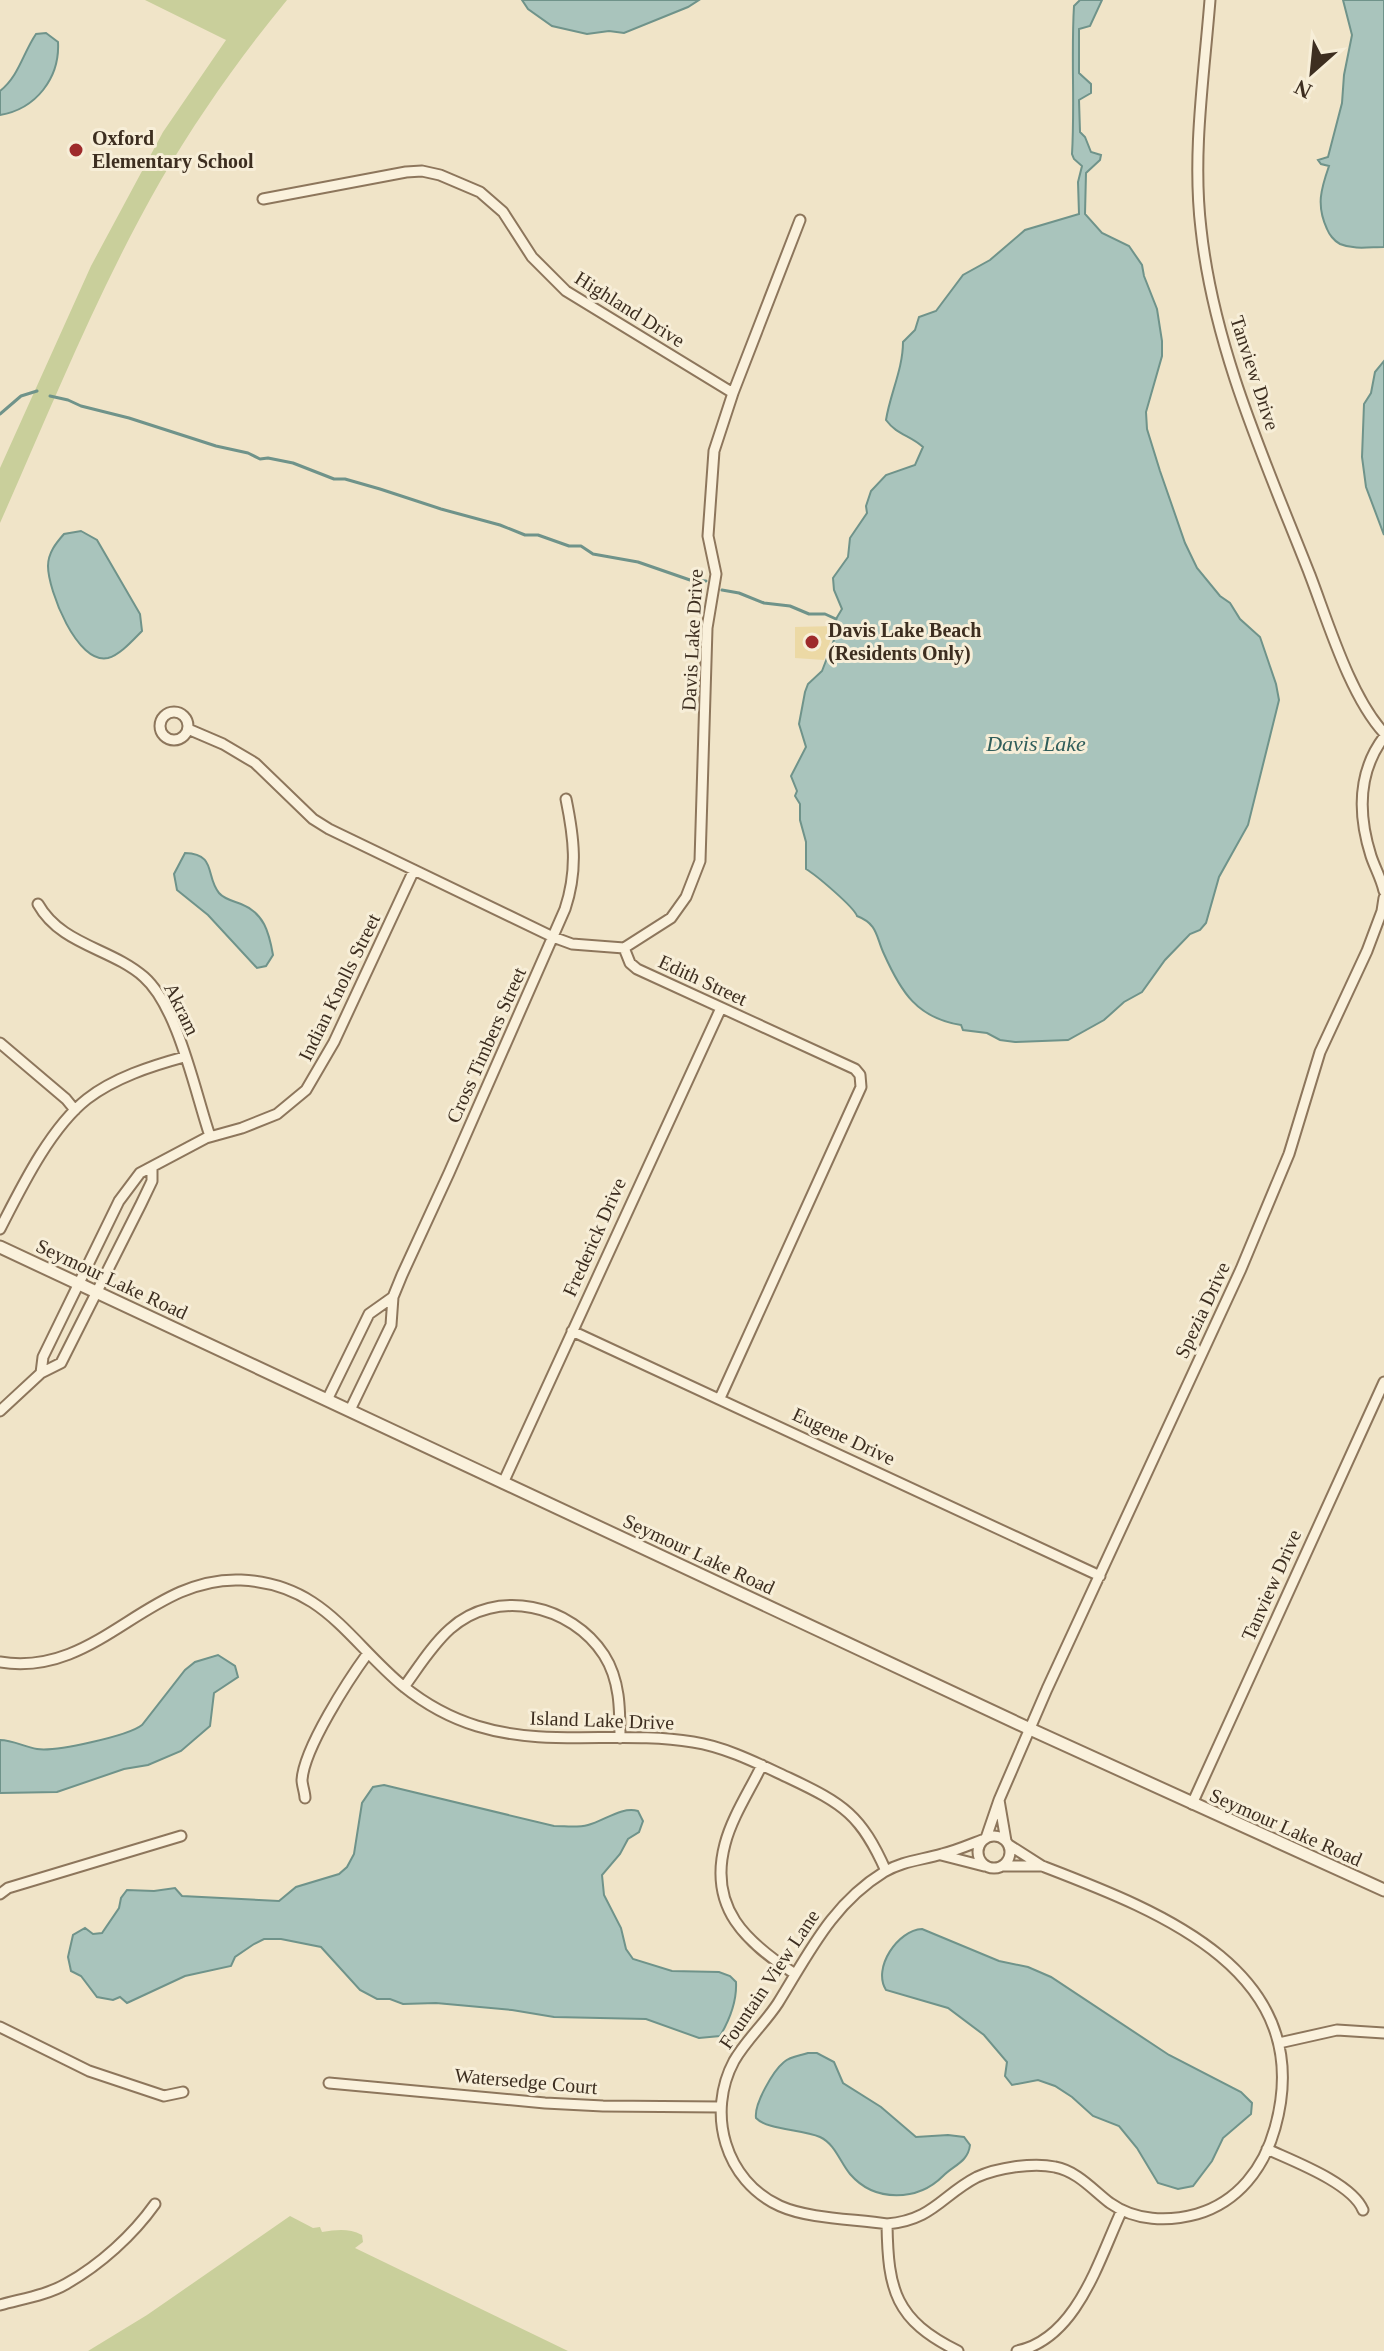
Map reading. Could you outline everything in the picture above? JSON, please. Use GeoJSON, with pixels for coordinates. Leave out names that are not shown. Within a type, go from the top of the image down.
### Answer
{"type":"FeatureCollection","features":[{"type":"Feature","properties":{"kind":"street","name":"Tanview Drive"},"geometry":{"type":"LineString","coordinates":[[1210,0],[1197,160],[1200,229],[1223,342],[1241,397],[1345,664],[1373,721],[1384,735]]}},
{"type":"Feature","properties":{"kind":"street","name":"Highland Drive"},"geometry":{"type":"LineString","coordinates":[[263,199],[406,172],[422,171],[456,180],[480,192],[503,212],[532,257],[566,291],[733,393]]}},
{"type":"Feature","properties":{"kind":"street","name":"Davis Lake Drive"},"geometry":{"type":"LineString","coordinates":[[624,948],[671,918],[686,897],[700,861],[707,628],[716,574],[708,536],[714,451],[733,393],[800,220]]}},
{"type":"Feature","properties":{"kind":"street"},"geometry":{"type":"LineString","coordinates":[[188,729],[223,744],[255,763],[313,819],[329,829],[553,937],[572,944],[624,948]]}},
{"type":"Feature","properties":{"kind":"street"},"geometry":{"type":"LineString","coordinates":[[1384,735],[1362,791],[1361,818],[1384,891]]}},
{"type":"Feature","properties":{"kind":"street","name":"Cross Timbers Street"},"geometry":{"type":"LineString","coordinates":[[350,1410],[391,1325],[393,1297],[553,937],[572,887],[574,838],[566,799]]}},
{"type":"Feature","properties":{"kind":"street","name":"Indian Knolls Street"},"geometry":{"type":"LineString","coordinates":[[41,1373],[43,1357],[119,1201],[140,1173],[210,1136],[277,1114],[306,1090],[334,1042],[414,870]]}},
{"type":"Feature","properties":{"kind":"street","name":"Spezia Drive"},"geometry":{"type":"LineString","coordinates":[[999,1800],[1241,1269],[1282,1172],[1320,1052],[1367,951],[1384,898]]}},
{"type":"Feature","properties":{"kind":"street","name":"Akram"},"geometry":{"type":"LineString","coordinates":[[38,904],[45,917],[57,928],[142,975],[158,992],[171,1018],[210,1136]]}},
{"type":"Feature","properties":{"kind":"street","name":"Edith Street"},"geometry":{"type":"LineString","coordinates":[[624,948],[630,963],[637,969],[855,1069],[862,1081],[720,1398]]}},
{"type":"Feature","properties":{"kind":"street","name":"Frederick Drive"},"geometry":{"type":"LineString","coordinates":[[503,1483],[721,1008]]}},
{"type":"Feature","properties":{"kind":"street"},"geometry":{"type":"LineString","coordinates":[[0,1043],[75,1110]]}},
{"type":"Feature","properties":{"kind":"street"},"geometry":{"type":"LineString","coordinates":[[0,1229],[4,1210],[55,1134],[87,1098],[110,1085],[184,1057]]}},
{"type":"Feature","properties":{"kind":"street"},"geometry":{"type":"LineString","coordinates":[[0,1411],[41,1373],[61,1363],[152,1181],[152,1169]]}},
{"type":"Feature","properties":{"kind":"street","name":"Seymour Lake Road"},"geometry":{"type":"LineString","coordinates":[[0,1247],[1030,1729],[1384,1890]]}},
{"type":"Feature","properties":{"kind":"street","name":"Cross Timbers Street"},"geometry":{"type":"LineString","coordinates":[[327,1400],[369,1314],[393,1297]]}},
{"type":"Feature","properties":{"kind":"street","name":"Eugene Drive"},"geometry":{"type":"LineString","coordinates":[[572,1331],[1100,1576]]}},
{"type":"Feature","properties":{"kind":"street","name":"Tanview Drive"},"geometry":{"type":"LineString","coordinates":[[1192,1804],[1384,1382]]}},
{"type":"Feature","properties":{"kind":"street","name":"Island Lake Drive"},"geometry":{"type":"LineString","coordinates":[[0,1662],[37,1662],[81,1650],[142,1612],[187,1589],[239,1580],[266,1584],[309,1600],[328,1612],[404,1687],[450,1714],[500,1732],[550,1739],[620,1738],[695,1742],[762,1765],[846,1809],[872,1840],[886,1871]]}},
{"type":"Feature","properties":{"kind":"street"},"geometry":{"type":"LineString","coordinates":[[404,1687],[450,1629],[463,1620],[512,1605],[544,1608],[588,1635],[605,1656],[618,1690],[620,1738]]}},
{"type":"Feature","properties":{"kind":"street"},"geometry":{"type":"LineString","coordinates":[[305,1798],[302,1779],[307,1761],[338,1695],[368,1653]]}},
{"type":"Feature","properties":{"kind":"street"},"geometry":{"type":"LineString","coordinates":[[762,1765],[725,1844],[724,1893],[737,1927],[751,1944],[795,1974]]}},
{"type":"Feature","properties":{"kind":"street"},"geometry":{"type":"LineString","coordinates":[[999,1800],[1009,1860],[1003,1866],[987,1866],[979,1857],[999,1800]]}},
{"type":"Feature","properties":{"kind":"street"},"geometry":{"type":"LineString","coordinates":[[0,1894],[8,1888],[181,1836]]}},
{"type":"Feature","properties":{"kind":"street"},"geometry":{"type":"LineString","coordinates":[[984,1839],[994,1836],[1007,1843]]}},
{"type":"Feature","properties":{"kind":"street","name":"Fountain View Lane"},"geometry":{"type":"LineString","coordinates":[[984,1839],[886,1871],[839,1909],[824,1926],[766,2020],[735,2061],[725,2083],[720,2107],[726,2148],[734,2164],[760,2195],[795,2211],[887,2224],[915,2219],[933,2210],[978,2177],[1005,2169],[1055,2167],[1075,2175],[1122,2210],[1159,2220],[1198,2214],[1221,2204],[1248,2183],[1273,2136],[1282,2098],[1283,2075],[1279,2043],[1256,1993],[1214,1948],[1185,1929],[1042,1866],[1007,1843]]}},
{"type":"Feature","properties":{"kind":"street","name":"Fountain View Lane"},"geometry":{"type":"LineString","coordinates":[[941,1855],[987,1866]]}},
{"type":"Feature","properties":{"kind":"street","name":"Fountain View Lane"},"geometry":{"type":"LineString","coordinates":[[1003,1866],[1042,1866]]}},
{"type":"Feature","properties":{"kind":"street"},"geometry":{"type":"LineString","coordinates":[[0,2027],[89,2071],[164,2096],[183,2092]]}},
{"type":"Feature","properties":{"kind":"street"},"geometry":{"type":"LineString","coordinates":[[1279,2043],[1337,2030],[1384,2033]]}},
{"type":"Feature","properties":{"kind":"street","name":"Watersedge Court"},"geometry":{"type":"LineString","coordinates":[[329,2083],[559,2104],[720,2107]]}},
{"type":"Feature","properties":{"kind":"street"},"geometry":{"type":"LineString","coordinates":[[1267,2149],[1329,2180],[1360,2201],[1363,2210]]}},
{"type":"Feature","properties":{"kind":"street"},"geometry":{"type":"LineString","coordinates":[[0,2305],[64,2285],[96,2263],[140,2225],[155,2204]]}},
{"type":"Feature","properties":{"kind":"street"},"geometry":{"type":"LineString","coordinates":[[1017,2351],[1040,2342],[1058,2330],[1073,2312],[1122,2210]]}},
{"type":"Feature","properties":{"kind":"street"},"geometry":{"type":"LineString","coordinates":[[887,2224],[889,2275],[900,2301],[921,2329],[958,2351]]}},
{"type":"Feature","properties":{"kind":"green space"},"geometry":{"type":"Polygon","coordinates":[[[145,0],[287,0],[236,65],[161,180],[116,264],[0,523],[0,468],[91,266],[163,132],[226,40],[145,0]]]}},
{"type":"Feature","properties":{"kind":"green space"},"geometry":{"type":"Polygon","coordinates":[[[290,2216],[313,2228],[320,2227],[322,2232],[347,2230],[362,2235],[363,2242],[355,2248],[568,2351],[88,2351],[147,2315],[290,2216]]]}},
{"type":"Feature","properties":{"kind":"sand","name":"Davis Lake Beach (Residents Only)"},"geometry":{"type":"Polygon","coordinates":[[[835,626],[824,660],[795,658],[795,627],[835,626]]]}},
{"type":"Feature","properties":{"kind":"water"},"geometry":{"type":"Polygon","coordinates":[[[522,0],[699,0],[624,33],[609,31],[587,34],[552,26],[528,9],[522,0]]]}},
{"type":"Feature","properties":{"kind":"water","name":"Davis Lake"},"geometry":{"type":"Polygon","coordinates":[[[1080,0],[1102,0],[1090,26],[1079,29],[1079,73],[1091,84],[1091,93],[1079,100],[1080,132],[1091,152],[1101,155],[1100,160],[1086,173],[1085,214],[1102,233],[1129,246],[1142,265],[1157,309],[1162,341],[1162,356],[1146,412],[1147,429],[1160,471],[1197,568],[1220,596],[1230,603],[1240,619],[1260,637],[1279,700],[1248,825],[1219,877],[1206,923],[1190,934],[1165,960],[1142,992],[1124,1002],[1104,1020],[1068,1040],[1015,1042],[1000,1040],[987,1033],[963,1030],[961,1025],[933,1016],[912,1001],[897,980],[873,927],[806,869],[806,842],[800,820],[800,804],[791,776],[806,747],[799,724],[805,692],[808,684],[822,671],[837,632],[836,619],[842,609],[833,578],[848,557],[850,538],[867,513],[871,491],[886,475],[915,465],[923,447],[886,420],[903,342],[915,330],[919,317],[936,311],[963,275],[990,260],[1025,230],[1079,214],[1078,182],[1082,166],[1072,154],[1074,6],[1080,0]]]}},
{"type":"Feature","properties":{"kind":"water"},"geometry":{"type":"Polygon","coordinates":[[[1343,0],[1384,0],[1384,247],[1356,248],[1340,244],[1329,233],[1322,212],[1322,190],[1329,166],[1318,160],[1328,157],[1342,103],[1352,35],[1343,0]]]}},
{"type":"Feature","properties":{"kind":"water"},"geometry":{"type":"Polygon","coordinates":[[[46,33],[58,42],[58,55],[50,79],[35,99],[13,112],[0,115],[0,91],[16,71],[36,34],[46,33]]]}},
{"type":"Feature","properties":{"kind":"water"},"geometry":{"type":"Polygon","coordinates":[[[1384,361],[1384,535],[1366,487],[1362,457],[1364,404],[1371,393],[1375,372],[1384,361]]]}},
{"type":"Feature","properties":{"kind":"water"},"geometry":{"type":"Polygon","coordinates":[[[81,531],[97,540],[140,614],[142,631],[122,651],[108,658],[97,657],[75,638],[59,608],[49,577],[48,561],[55,545],[64,534],[81,531]]]}},
{"type":"Feature","properties":{"kind":"water"},"geometry":{"type":"Polygon","coordinates":[[[185,853],[202,857],[221,895],[249,908],[260,918],[273,955],[266,966],[257,968],[208,915],[177,890],[174,874],[185,853]]]}},
{"type":"Feature","properties":{"kind":"water"},"geometry":{"type":"Polygon","coordinates":[[[218,1655],[235,1666],[238,1677],[214,1693],[210,1726],[181,1751],[148,1765],[124,1769],[57,1792],[0,1793],[0,1740],[46,1749],[122,1734],[142,1725],[185,1670],[195,1662],[218,1655]]]}},
{"type":"Feature","properties":{"kind":"water"},"geometry":{"type":"Polygon","coordinates":[[[384,1785],[554,1826],[584,1826],[619,1812],[638,1811],[643,1821],[639,1832],[628,1839],[602,1875],[604,1895],[633,1959],[672,1971],[719,1972],[736,1982],[732,2010],[720,2036],[699,2038],[646,2019],[554,2017],[512,2010],[436,2003],[403,2004],[390,1999],[377,1999],[360,1990],[321,1947],[281,1939],[264,1939],[235,1957],[231,1966],[185,1976],[127,2003],[120,1997],[113,2000],[97,1997],[81,1976],[71,1971],[68,1957],[73,1935],[85,1928],[93,1934],[102,1933],[127,1890],[175,1888],[182,1896],[279,1901],[296,1887],[339,1874],[354,1854],[362,1803],[373,1787],[384,1785]]]}},
{"type":"Feature","properties":{"kind":"water"},"geometry":{"type":"Polygon","coordinates":[[[922,1929],[999,1961],[1028,1967],[1051,1977],[1169,2055],[1241,2092],[1252,2103],[1251,2114],[1223,2138],[1212,2161],[1193,2186],[1178,2189],[1158,2183],[1137,2148],[1119,2126],[1093,2116],[1055,2086],[1038,2080],[1012,2085],[1005,2076],[1007,2062],[984,2035],[948,2008],[886,1990],[882,1971],[890,1952],[904,1936],[922,1929]]]}},
{"type":"Feature","properties":{"kind":"water"},"geometry":{"type":"Polygon","coordinates":[[[817,2053],[834,2062],[843,2083],[881,2107],[916,2137],[964,2137],[970,2145],[969,2151],[960,2163],[933,2184],[909,2194],[884,2194],[860,2183],[850,2174],[830,2144],[820,2137],[776,2127],[756,2118],[765,2088],[780,2066],[793,2057],[817,2053]]]}},
{"type":"Feature","properties":{"kind":"waterway"},"geometry":{"type":"LineString","coordinates":[[0,414],[21,396],[37,391]]}},
{"type":"Feature","properties":{"kind":"waterway"},"geometry":{"type":"LineString","coordinates":[[50,396],[260,459],[293,463],[334,479],[380,489],[525,535],[538,535],[569,546],[581,546],[593,554],[638,562],[690,580],[706,581]]}},
{"type":"Feature","properties":{"kind":"waterway"},"geometry":{"type":"LineString","coordinates":[[722,590],[836,619]]}},
{"type":"Feature","properties":{"kind":"place","name":"Oxford Elementary School"},"geometry":{"type":"Point","coordinates":[76,150]}},
{"type":"Feature","properties":{"kind":"place","name":"Davis Lake Beach (Residents Only)"},"geometry":{"type":"Point","coordinates":[812,642]}}]}
